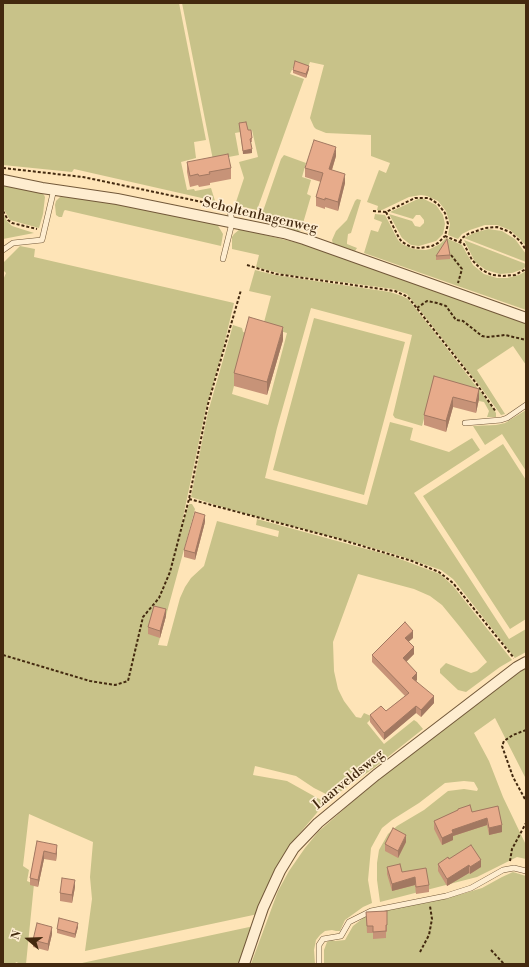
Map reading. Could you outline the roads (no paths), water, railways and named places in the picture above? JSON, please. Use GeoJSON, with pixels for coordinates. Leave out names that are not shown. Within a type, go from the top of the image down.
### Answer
{"type":"FeatureCollection","features":[{"type":"Feature","properties":{"kind":"street","name":"Scholtenhagenweg"},"geometry":{"type":"LineString","coordinates":[[3,180],[117,199],[304,239],[526,318]]}},
{"type":"Feature","properties":{"kind":"street","name":"Laarveldsweg"},"geometry":{"type":"LineString","coordinates":[[244,964],[263,908],[280,871],[294,848],[318,823],[376,775],[523,664]]}},
{"type":"Feature","properties":{"kind":"lane"},"geometry":{"type":"LineString","coordinates":[[3,250],[13,242],[42,240],[54,189]]}},
{"type":"Feature","properties":{"kind":"lane"},"geometry":{"type":"LineString","coordinates":[[223,259],[232,223],[230,210]]}},
{"type":"Feature","properties":{"kind":"lane"},"geometry":{"type":"LineString","coordinates":[[465,423],[501,420],[507,418],[526,405]]}},
{"type":"Feature","properties":{"kind":"lane"},"geometry":{"type":"LineString","coordinates":[[319,964],[319,945],[323,938],[341,936],[349,922],[372,911],[429,899],[471,888],[504,870],[514,868],[526,870]]}}]}
